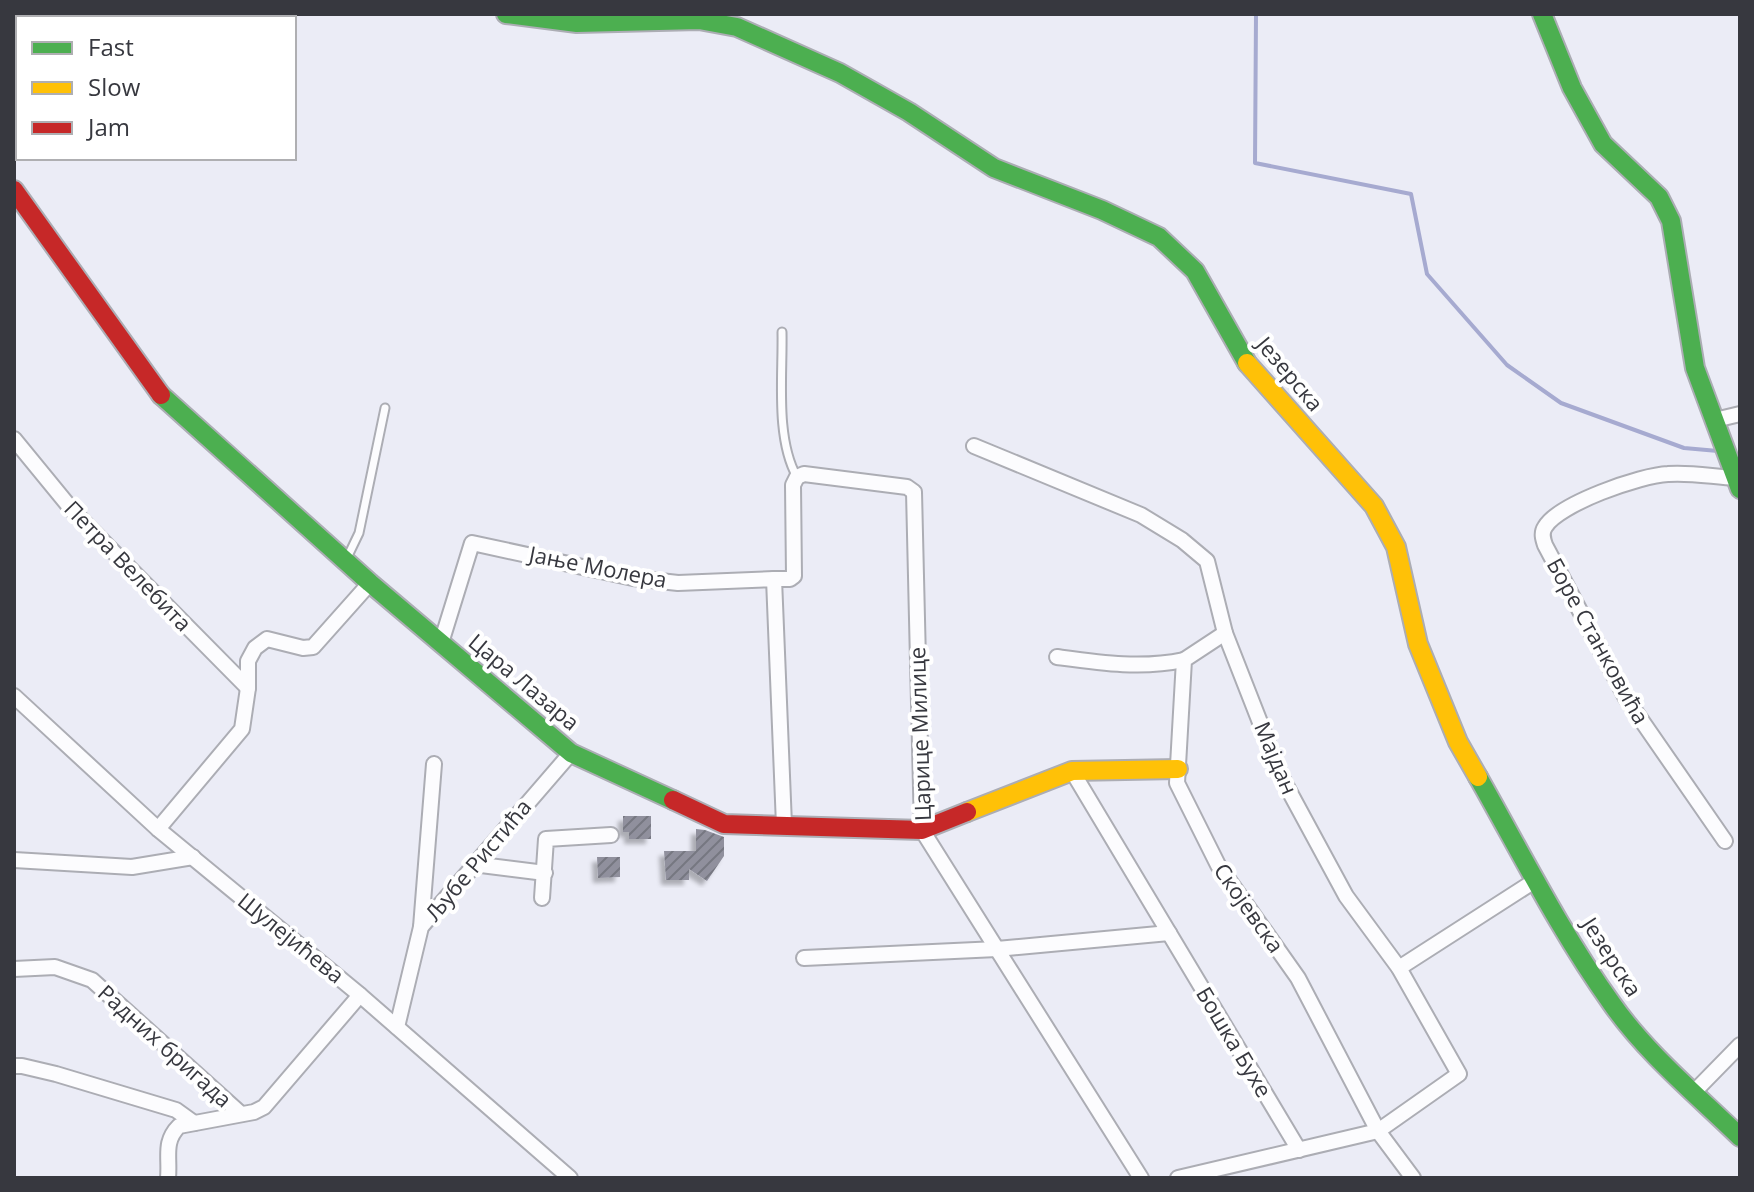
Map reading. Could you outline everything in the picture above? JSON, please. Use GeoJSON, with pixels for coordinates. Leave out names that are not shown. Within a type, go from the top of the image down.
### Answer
{"type":"FeatureCollection","features":[{"type":"Feature","properties":{"kind":"street","name":"Језерска"},"geometry":{"type":"LineString","coordinates":[[506,14],[577,23],[699,20],[737,27],[840,73],[909,112],[994,168],[1102,210],[1159,237],[1195,271],[1242,357],[1374,506],[1396,547],[1418,644],[1458,742],[1536,880],[1613,1006],[1641,1039],[1740,1137]]}},
{"type":"Feature","properties":{"kind":"street"},"geometry":{"type":"LineString","coordinates":[[1542,14],[1572,88],[1603,144],[1659,197],[1671,221],[1695,368],[1736,476]]}},
{"type":"Feature","properties":{"kind":"street","name":"Цара Лазара"},"geometry":{"type":"LineString","coordinates":[[14,190],[162,396],[370,583],[571,753],[724,824],[922,830],[1072,771],[1178,769]]}},
{"type":"Feature","properties":{"kind":"street"},"geometry":{"type":"LineString","coordinates":[[1715,420],[1740,414]]}},
{"type":"Feature","properties":{"kind":"street","name":"Петра Велебита"},"geometry":{"type":"LineString","coordinates":[[14,439],[73,511],[248,688]]}},
{"type":"Feature","properties":{"kind":"street","name":"Мајдан"},"geometry":{"type":"LineString","coordinates":[[976,448],[1141,515],[1182,540],[1207,561],[1225,633],[1281,776],[1346,896],[1399,968],[1459,1074],[1378,1131]]}},
{"type":"Feature","properties":{"kind":"street","name":"Царице Милице"},"geometry":{"type":"LineString","coordinates":[[797,477],[804,474],[848,479],[907,487],[914,492],[922,830],[1141,1178]]}},
{"type":"Feature","properties":{"kind":"street","name":"Боре Станковића"},"geometry":{"type":"LineString","coordinates":[[1725,841],[1626,698],[1542,535],[1558,512],[1611,488],[1666,474],[1736,476]]}},
{"type":"Feature","properties":{"kind":"street"},"geometry":{"type":"LineString","coordinates":[[784,825],[774,579],[794,576],[793,485],[797,477]]}},
{"type":"Feature","properties":{"kind":"street","name":"Јање Молера"},"geometry":{"type":"LineString","coordinates":[[441,643],[472,543],[633,578],[678,583],[774,579]]}},
{"type":"Feature","properties":{"kind":"street"},"geometry":{"type":"LineString","coordinates":[[158,829],[242,729],[248,661],[255,648],[267,639],[303,648],[313,647],[370,583]]}},
{"type":"Feature","properties":{"kind":"street"},"geometry":{"type":"LineString","coordinates":[[1057,657],[1122,666],[1155,666],[1184,660],[1225,633]]}},
{"type":"Feature","properties":{"kind":"street","name":"Скојевска"},"geometry":{"type":"LineString","coordinates":[[1184,660],[1177,783],[1218,865],[1298,978],[1378,1131],[1413,1178]]}},
{"type":"Feature","properties":{"kind":"street","name":"Шулејићева"},"geometry":{"type":"LineString","coordinates":[[14,696],[158,829],[360,995],[570,1178]]}},
{"type":"Feature","properties":{"kind":"street","name":"Љубе Ристића"},"geometry":{"type":"LineString","coordinates":[[397,1027],[421,927],[571,753]]}},
{"type":"Feature","properties":{"kind":"street"},"geometry":{"type":"LineString","coordinates":[[421,927],[434,764]]}},
{"type":"Feature","properties":{"kind":"street","name":"Бошка Бухе"},"geometry":{"type":"LineString","coordinates":[[1072,771],[1299,1150]]}},
{"type":"Feature","properties":{"kind":"street"},"geometry":{"type":"LineString","coordinates":[[542,898],[546,839],[611,835]]}},
{"type":"Feature","properties":{"kind":"street"},"geometry":{"type":"LineString","coordinates":[[14,860],[132,867],[193,857]]}},
{"type":"Feature","properties":{"kind":"street"},"geometry":{"type":"LineString","coordinates":[[473,864],[545,873]]}},
{"type":"Feature","properties":{"kind":"street"},"geometry":{"type":"LineString","coordinates":[[1399,968],[1536,880]]}},
{"type":"Feature","properties":{"kind":"street"},"geometry":{"type":"LineString","coordinates":[[804,958],[997,949],[1169,933]]}},
{"type":"Feature","properties":{"kind":"street","name":"Радних бригада"},"geometry":{"type":"LineString","coordinates":[[14,969],[55,967],[92,980],[241,1114],[264,1107],[277,1094],[360,995]]}},
{"type":"Feature","properties":{"kind":"street"},"geometry":{"type":"LineString","coordinates":[[1695,1091],[1740,1045]]}},
{"type":"Feature","properties":{"kind":"street"},"geometry":{"type":"LineString","coordinates":[[14,1066],[56,1074],[176,1110],[194,1123]]}},
{"type":"Feature","properties":{"kind":"street"},"geometry":{"type":"LineString","coordinates":[[168,1178],[167,1144],[179,1126],[241,1114]]}},
{"type":"Feature","properties":{"kind":"street"},"geometry":{"type":"LineString","coordinates":[[1178,1178],[1378,1131]]}},
{"type":"Feature","properties":{"kind":"lane"},"geometry":{"type":"LineString","coordinates":[[782,332],[784,438],[789,462],[797,477]]}},
{"type":"Feature","properties":{"kind":"lane"},"geometry":{"type":"LineString","coordinates":[[346,561],[359,533],[385,408]]}},
{"type":"Feature","properties":{"kind":"building"},"geometry":{"type":"Polygon","coordinates":[[[623,816],[651,816],[651,839],[629,839],[629,832],[623,832],[623,816]]]}},
{"type":"Feature","properties":{"kind":"building"},"geometry":{"type":"Polygon","coordinates":[[[696,829],[724,837],[724,856],[707,881],[689,869],[689,880],[666,880],[664,851],[696,851],[696,829]]]}},
{"type":"Feature","properties":{"kind":"building"},"geometry":{"type":"Polygon","coordinates":[[[597,857],[620,857],[620,877],[598,878],[597,857]]]}},
{"type":"Feature","properties":{"kind":"waterway"},"geometry":{"type":"LineString","coordinates":[[1256,14],[1255,163],[1411,194],[1427,274],[1507,365],[1561,403],[1684,448],[1718,451]]}},
{"type":"Feature","properties":{"kind":"traffic: fast"},"geometry":{"type":"LineString","coordinates":[[506,14],[577,23],[699,20],[737,27],[840,73],[909,112],[994,168],[1102,210],[1159,237],[1195,271],[1247,363]]}},
{"type":"Feature","properties":{"kind":"traffic: fast"},"geometry":{"type":"LineString","coordinates":[[1542,14],[1572,88],[1603,144],[1659,197],[1671,221],[1695,368],[1740,489]]}},
{"type":"Feature","properties":{"kind":"traffic: fast"},"geometry":{"type":"LineString","coordinates":[[161,395],[370,583],[571,753],[673,800]]}},
{"type":"Feature","properties":{"kind":"traffic: fast"},"geometry":{"type":"LineString","coordinates":[[1478,777],[1559,921],[1612,1004],[1657,1057],[1740,1137]]}},
{"type":"Feature","properties":{"kind":"traffic: slow"},"geometry":{"type":"LineString","coordinates":[[1247,363],[1374,506],[1396,547],[1418,644],[1458,742],[1478,777]]}},
{"type":"Feature","properties":{"kind":"traffic: slow"},"geometry":{"type":"LineString","coordinates":[[967,812],[1072,771],[1178,769]]}},
{"type":"Feature","properties":{"kind":"traffic: jam"},"geometry":{"type":"LineString","coordinates":[[14,190],[161,395]]}},
{"type":"Feature","properties":{"kind":"traffic: jam"},"geometry":{"type":"LineString","coordinates":[[673,800],[724,824],[922,830],[967,812]]}}]}
